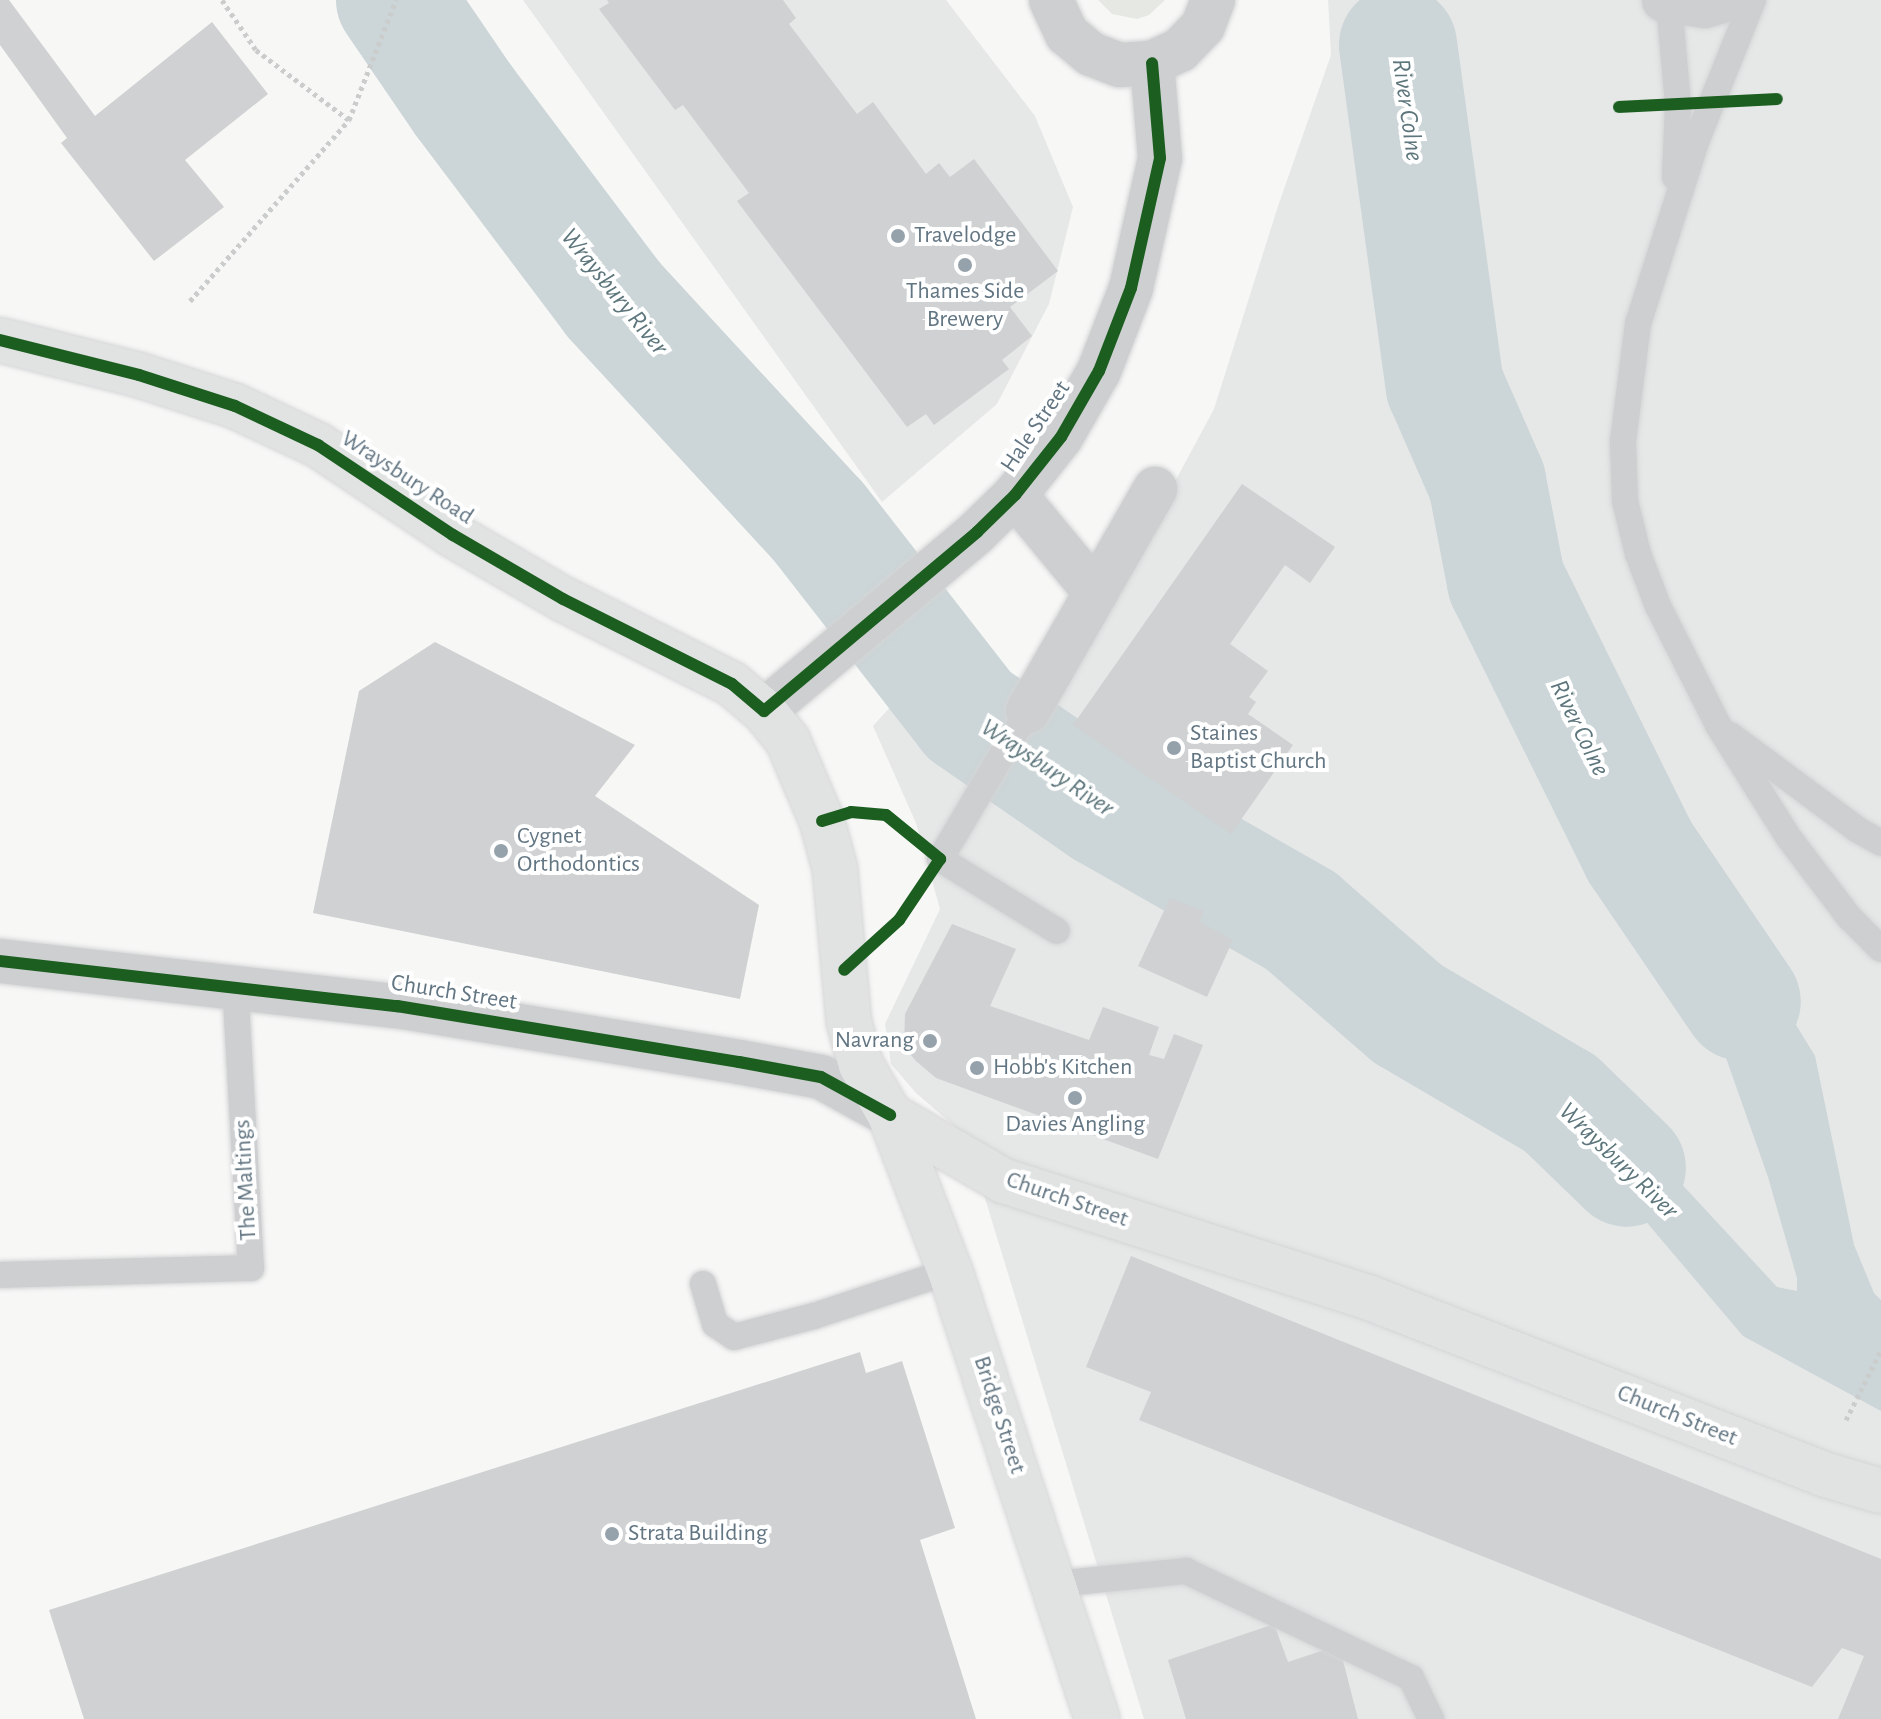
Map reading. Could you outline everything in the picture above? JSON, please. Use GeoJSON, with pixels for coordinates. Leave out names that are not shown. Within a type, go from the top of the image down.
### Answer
{"type":"FeatureCollection","features":[{"type":"Feature","properties":{"kind":"main road","name":"Wraysbury Road"},"geometry":{"type":"LineString","coordinates":[[0,340],[153,379],[235,406],[318,445],[453,535],[563,599],[732,684],[764,711],[788,741],[822,821],[835,869],[849,1022],[861,1065],[890,1115]]}},
{"type":"Feature","properties":{"kind":"main road","name":"Bridge Street"},"geometry":{"type":"LineString","coordinates":[[890,1115],[950,1271],[1097,1719]]}},
{"type":"Feature","properties":{"kind":"main road","name":"Church Street"},"geometry":{"type":"LineString","coordinates":[[890,1115],[1004,1181],[1370,1298],[1823,1474],[1881,1491]]}},
{"type":"Feature","properties":{"kind":"street"},"geometry":{"type":"LineString","coordinates":[[1051,0],[1067,34],[1091,54],[1120,65],[1152,63],[1180,50],[1203,26],[1216,1]]}},
{"type":"Feature","properties":{"kind":"street"},"geometry":{"type":"LineString","coordinates":[[1666,1],[1705,6],[1726,0]]}},
{"type":"Feature","properties":{"kind":"street","name":"Hale Street"},"geometry":{"type":"LineString","coordinates":[[764,711],[1015,495],[1061,437],[1099,371],[1131,288],[1160,158],[1152,63]]}},
{"type":"Feature","properties":{"kind":"street"},"geometry":{"type":"LineString","coordinates":[[1028,711],[1155,489]]}},
{"type":"Feature","properties":{"kind":"street"},"geometry":{"type":"LineString","coordinates":[[1015,495],[1096,593]]}},
{"type":"Feature","properties":{"kind":"street","name":"Church Street"},"geometry":{"type":"LineString","coordinates":[[0,961],[397,1006],[821,1077],[890,1115]]}},
{"type":"Feature","properties":{"kind":"lane"},"geometry":{"type":"LineString","coordinates":[[1753,0],[1696,142],[1638,324],[1623,441],[1625,501],[1638,554],[1658,606],[1718,725],[1789,838],[1849,917],[1881,949]]}},
{"type":"Feature","properties":{"kind":"lane"},"geometry":{"type":"LineString","coordinates":[[1666,1],[1678,104],[1674,209]]}},
{"type":"Feature","properties":{"kind":"lane"},"geometry":{"type":"LineString","coordinates":[[1028,711],[940,859],[1057,931]]}},
{"type":"Feature","properties":{"kind":"lane"},"geometry":{"type":"LineString","coordinates":[[1718,725],[1858,830],[1881,843]]}},
{"type":"Feature","properties":{"kind":"lane"},"geometry":{"type":"LineString","coordinates":[[1849,917],[1881,915]]}},
{"type":"Feature","properties":{"kind":"lane","name":"The Maltings"},"geometry":{"type":"LineString","coordinates":[[0,1275],[251,1268],[235,986]]}},
{"type":"Feature","properties":{"kind":"lane"},"geometry":{"type":"LineString","coordinates":[[703,1284],[715,1324],[734,1337],[814,1316],[950,1271]]}},
{"type":"Feature","properties":{"kind":"lane"},"geometry":{"type":"LineString","coordinates":[[1055,1584],[1186,1571],[1411,1678],[1431,1719]]}},
{"type":"Feature","properties":{"kind":"path"},"geometry":{"type":"LineString","coordinates":[[222,0],[256,50],[349,120]]}},
{"type":"Feature","properties":{"kind":"path"},"geometry":{"type":"LineString","coordinates":[[190,301],[349,120],[396,0]]}},
{"type":"Feature","properties":{"kind":"path"},"geometry":{"type":"LineString","coordinates":[[1847,1418],[1881,1350]]}},
{"type":"Feature","properties":{"kind":"shaded area"},"geometry":{"type":"Polygon","coordinates":[[[523,0],[946,0],[1035,116],[1073,207],[1049,304],[997,404],[882,502],[523,0]]]}},
{"type":"Feature","properties":{"kind":"shaded area"},"geometry":{"type":"Polygon","coordinates":[[[1098,0],[1165,0],[1149,15],[1137,19],[1112,14],[1098,0]]]}},
{"type":"Feature","properties":{"kind":"shaded area"},"geometry":{"type":"Polygon","coordinates":[[[1328,0],[1881,0],[1881,1719],[1144,1719],[966,1136],[916,1093],[891,1064],[885,1024],[940,909],[916,823],[873,726],[941,650],[1053,708],[1214,409],[1278,206],[1331,55],[1328,0]]]}},
{"type":"Feature","properties":{"kind":"water"},"geometry":{"type":"Polygon","coordinates":[[[1680,835],[1815,1056],[1854,1245],[1874,1293],[1881,1300],[1881,1411],[1743,1336],[1594,1160],[1544,1117],[1493,1092],[1506,1035],[1639,1138],[1777,1287],[1797,1291],[1797,1278],[1768,1177],[1706,1001],[1666,948],[1633,887],[1680,835]]]}},
{"type":"Feature","properties":{"kind":"building"},"geometry":{"type":"Polygon","coordinates":[[[0,0],[9,0],[95,116],[212,22],[268,94],[185,160],[224,207],[154,261],[61,143],[67,138],[0,45],[0,0]]]}},
{"type":"Feature","properties":{"kind":"building","name":"Travelodge"},"geometry":{"type":"Polygon","coordinates":[[[607,0],[783,0],[796,18],[789,24],[857,114],[873,102],[926,174],[939,163],[950,177],[974,159],[1058,271],[1010,307],[1032,336],[1002,360],[1009,369],[934,425],[926,414],[907,427],[737,201],[749,193],[683,105],[675,110],[599,9],[609,3],[607,0]]]}},
{"type":"Feature","properties":{"kind":"building"},"geometry":{"type":"Polygon","coordinates":[[[1242,484],[1335,547],[1310,583],[1285,565],[1230,644],[1268,671],[1249,697],[1256,702],[1248,714],[1293,745],[1231,834],[1073,725],[1242,484]]]}},
{"type":"Feature","properties":{"kind":"building","name":"Cygnet Orthodontics"},"geometry":{"type":"Polygon","coordinates":[[[435,642],[635,745],[595,796],[759,905],[740,999],[313,913],[359,691],[435,642]]]}},
{"type":"Feature","properties":{"kind":"building"},"geometry":{"type":"Polygon","coordinates":[[[1170,898],[1203,911],[1200,922],[1233,940],[1207,997],[1138,966],[1170,898]]]}},
{"type":"Feature","properties":{"kind":"building"},"geometry":{"type":"Polygon","coordinates":[[[952,924],[1016,949],[990,1006],[1089,1040],[1103,1007],[1159,1027],[1149,1055],[1164,1059],[1174,1034],[1203,1045],[1158,1159],[936,1078],[916,1061],[904,1047],[905,1014],[952,924]]]}},
{"type":"Feature","properties":{"kind":"building"},"geometry":{"type":"Polygon","coordinates":[[[1131,1256],[1881,1559],[1881,1719],[1838,1719],[1864,1656],[1842,1648],[1812,1687],[1139,1420],[1151,1392],[1086,1367],[1131,1256]]]}},
{"type":"Feature","properties":{"kind":"building","name":"Strata Building"},"geometry":{"type":"Polygon","coordinates":[[[860,1352],[866,1373],[902,1361],[955,1528],[920,1540],[976,1719],[84,1719],[49,1610],[860,1352]]]}},
{"type":"Feature","properties":{"kind":"building"},"geometry":{"type":"Polygon","coordinates":[[[1274,1624],[1288,1662],[1339,1645],[1358,1719],[1186,1719],[1168,1660],[1274,1624]]]}},
{"type":"Feature","properties":{"kind":"waterway","name":"Wraysbury River"},"geometry":{"type":"LineString","coordinates":[[395,0],[464,101],[613,299],[818,521],[969,715],[1105,809],[1301,921],[1408,1014],[1560,1103],[1627,1168]]}},
{"type":"Feature","properties":{"kind":"waterway","name":"River Colne"},"geometry":{"type":"LineString","coordinates":[[1398,45],[1445,386],[1487,482],[1506,581],[1640,852],[1742,1002]]}},
{"type":"Feature","properties":{"kind":"cycle path"},"geometry":{"type":"LineString","coordinates":[[0,340],[139,375],[235,406],[318,445],[453,535],[563,599],[732,684],[764,711],[977,532],[1015,495],[1061,437],[1099,371],[1131,288],[1160,158],[1152,63]]}},
{"type":"Feature","properties":{"kind":"cycle path"},"geometry":{"type":"LineString","coordinates":[[1619,107],[1777,99]]}},
{"type":"Feature","properties":{"kind":"cycle path"},"geometry":{"type":"LineString","coordinates":[[822,821],[851,812],[886,815],[940,859],[899,920],[844,970]]}},
{"type":"Feature","properties":{"kind":"cycle path"},"geometry":{"type":"LineString","coordinates":[[0,961],[397,1006],[739,1062],[821,1077],[890,1115]]}},
{"type":"Feature","properties":{"kind":"place","name":"Travelodge"},"geometry":{"type":"Point","coordinates":[898,236]}},
{"type":"Feature","properties":{"kind":"place","name":"Thames Side Brewery"},"geometry":{"type":"Point","coordinates":[965,265]}},
{"type":"Feature","properties":{"kind":"place","name":"Staines Baptist Church"},"geometry":{"type":"Point","coordinates":[1174,748]}},
{"type":"Feature","properties":{"kind":"place","name":"Cygnet Orthodontics"},"geometry":{"type":"Point","coordinates":[501,851]}},
{"type":"Feature","properties":{"kind":"place","name":"Navrang"},"geometry":{"type":"Point","coordinates":[930,1041]}},
{"type":"Feature","properties":{"kind":"place","name":"Hobb's Kitchen"},"geometry":{"type":"Point","coordinates":[977,1068]}},
{"type":"Feature","properties":{"kind":"place","name":"Davies Angling"},"geometry":{"type":"Point","coordinates":[1075,1098]}},
{"type":"Feature","properties":{"kind":"place","name":"Strata Building"},"geometry":{"type":"Point","coordinates":[612,1534]}}]}
